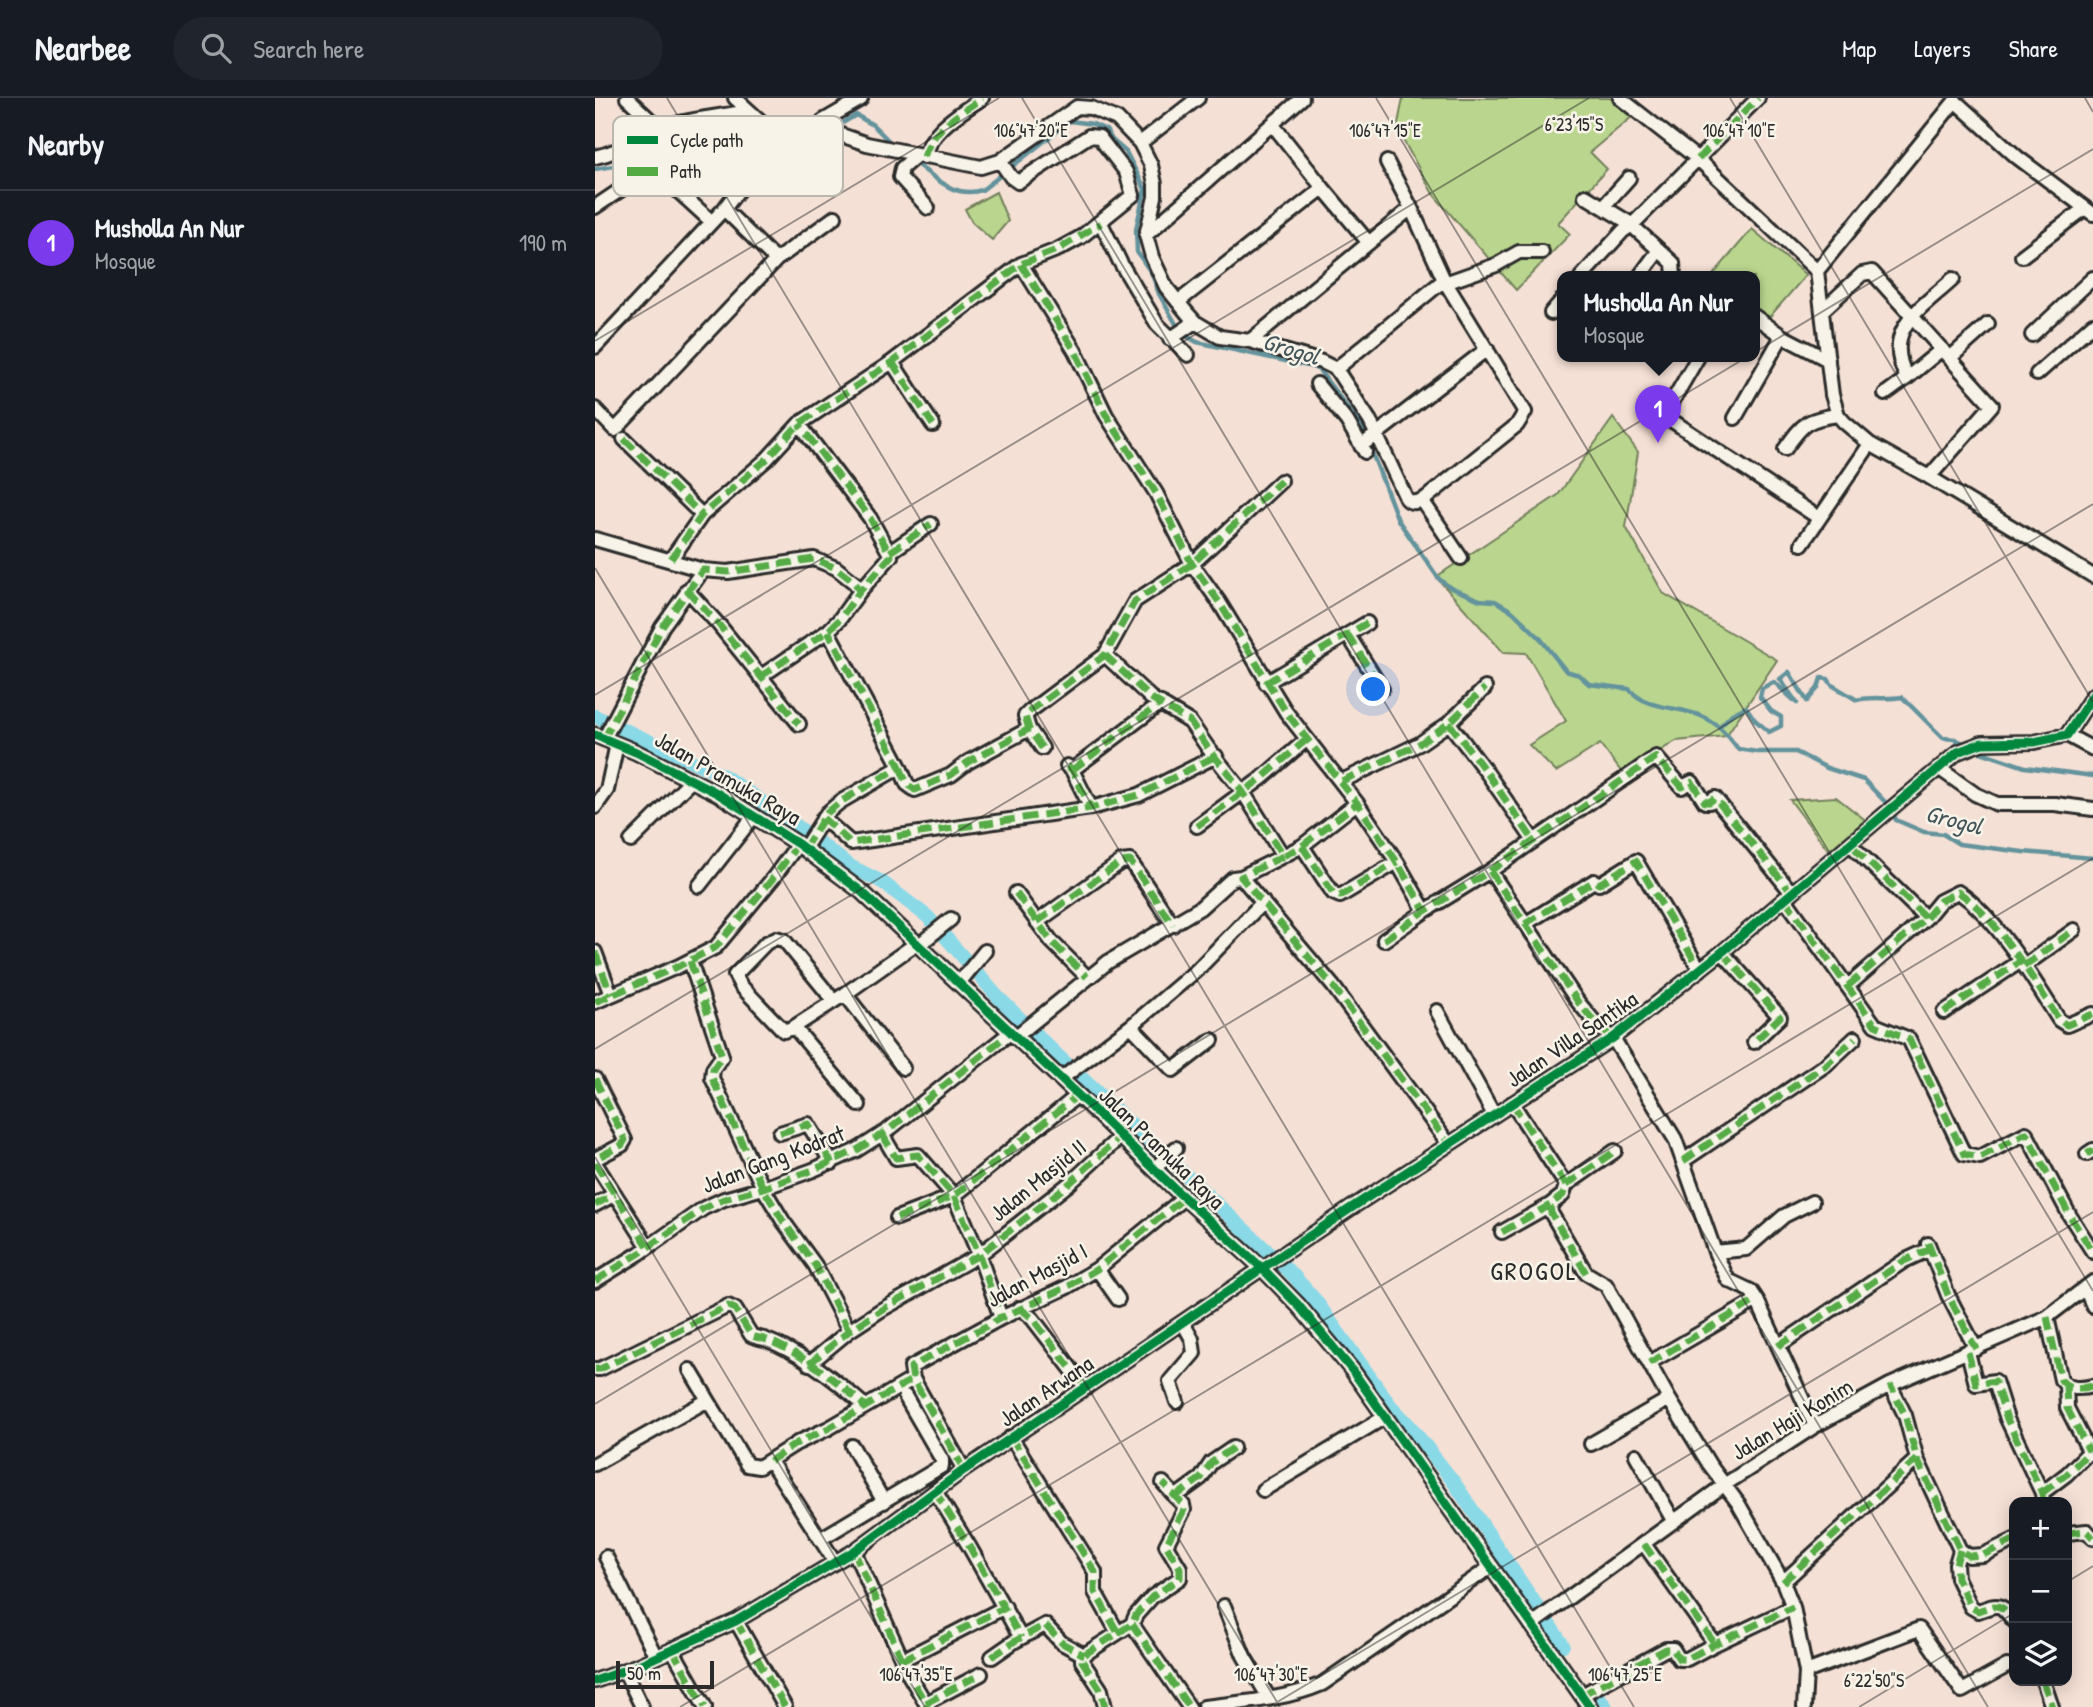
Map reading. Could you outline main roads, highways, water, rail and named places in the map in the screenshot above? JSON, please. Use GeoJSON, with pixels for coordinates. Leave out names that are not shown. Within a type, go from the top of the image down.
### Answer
{"type":"FeatureCollection","features":[{"type":"Feature","properties":{"kind":"waterway","name":"Grogol"},"geometry":{"type":"LineString","coordinates":[[843,123],[856,115],[873,125],[889,141]]}},
{"type":"Feature","properties":{"kind":"waterway","name":"Grogol"},"geometry":{"type":"LineString","coordinates":[[919,166],[948,187],[973,192],[982,190],[1070,121],[1093,124],[1106,130],[1112,140],[1126,152],[1145,189],[1136,229],[1137,252],[1152,274],[1159,294],[1181,333],[1197,342],[1319,370],[1362,427],[1398,520],[1439,579],[1451,588],[1480,600],[1495,601],[1512,611],[1539,637],[1566,671],[1579,675],[1589,684],[1629,689],[1645,701],[1701,716],[1722,730],[1738,749],[1796,752],[1827,768],[1864,780],[1890,807],[1896,820],[1924,832],[1943,834],[1959,844],[2093,858]]}},
{"type":"Feature","properties":{"kind":"waterway","name":"Grogol"},"geometry":{"type":"LineString","coordinates":[[595,169],[613,166]]}},
{"type":"Feature","properties":{"kind":"waterway","name":"Grogol"},"geometry":{"type":"LineString","coordinates":[[1719,727],[1732,714],[1746,707],[1755,720],[1769,732],[1781,726],[1781,717],[1771,711],[1760,697],[1762,688],[1774,682],[1797,703],[1780,679],[1789,672],[1807,701],[1818,688],[1821,678],[1828,679],[1832,685],[1857,700],[1902,697],[1943,738],[1955,739],[1967,745]]}},
{"type":"Feature","properties":{"kind":"waterway"},"geometry":{"type":"LineString","coordinates":[[595,716],[724,776],[850,866],[882,882],[928,917],[997,996],[1293,1275],[1316,1301],[1390,1405],[1453,1481],[1563,1645]]}},
{"type":"Feature","properties":{"kind":"waterway","name":"Grogol"},"geometry":{"type":"LineString","coordinates":[[1975,750],[2025,767],[2093,776]]}},
{"type":"Feature","properties":{"kind":"waterway"},"geometry":{"type":"LineString","coordinates":[[1601,1700],[1606,1707]]}},
{"type":"Feature","properties":{"kind":"place","name":"Musholla An Nur"},"geometry":{"type":"Point","coordinates":[1658,443]}},
{"type":"Feature","properties":{"kind":"district","name":"GROGOL"},"geometry":{"type":"Point","coordinates":[1534,1271]}}]}
